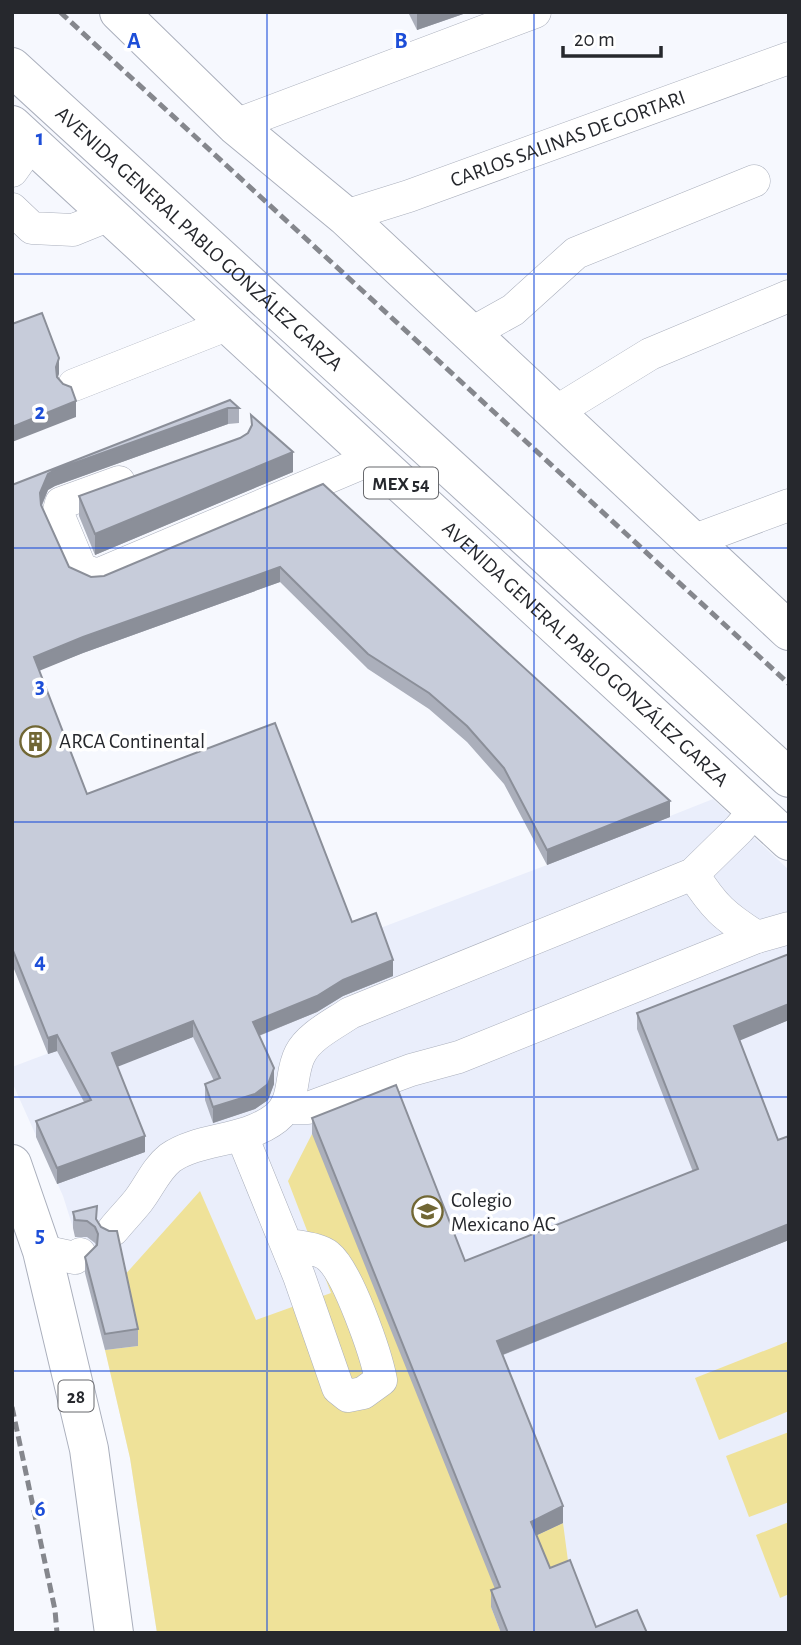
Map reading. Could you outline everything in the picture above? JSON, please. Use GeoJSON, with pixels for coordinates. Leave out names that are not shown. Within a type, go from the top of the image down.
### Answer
{"type":"FeatureCollection","features":[{"type":"Feature","properties":{"kind":"main road"},"geometry":{"type":"LineString","coordinates":[[119,12],[235,125],[345,216],[789,631]]}},
{"type":"Feature","properties":{"kind":"main road","name":"AVENIDA GENERAL PABLO GONZÁLEZ GARZA"},"geometry":{"type":"LineString","coordinates":[[12,66],[789,778]]}},
{"type":"Feature","properties":{"kind":"main road","name":"AVENIDA GENERAL PABLO GONZÁLEZ GARZA"},"geometry":{"type":"LineString","coordinates":[[19,146],[110,215],[789,841]]}},
{"type":"Feature","properties":{"kind":"main road","name":"28"},"geometry":{"type":"LineString","coordinates":[[12,1164],[42,1251],[89,1449],[114,1633]]}},
{"type":"Feature","properties":{"kind":"street"},"geometry":{"type":"LineString","coordinates":[[235,125],[535,12]]}},
{"type":"Feature","properties":{"kind":"street","name":"CARLOS SALINAS DE GORTARI"},"geometry":{"type":"LineString","coordinates":[[345,216],[409,196],[789,58]]}},
{"type":"Feature","properties":{"kind":"street"},"geometry":{"type":"LineString","coordinates":[[470,334],[513,310],[576,253],[754,181]]}},
{"type":"Feature","properties":{"kind":"street"},"geometry":{"type":"LineString","coordinates":[[12,209],[32,228],[74,230],[110,215]]}},
{"type":"Feature","properties":{"kind":"street"},"geometry":{"type":"LineString","coordinates":[[554,413],[650,354],[789,296]]}},
{"type":"Feature","properties":{"kind":"street"},"geometry":{"type":"LineString","coordinates":[[74,385],[229,324]]}},
{"type":"Feature","properties":{"kind":"street"},"geometry":{"type":"LineString","coordinates":[[148,472],[61,503],[58,514],[81,569],[97,575],[374,458]]}},
{"type":"Feature","properties":{"kind":"street"},"geometry":{"type":"LineString","coordinates":[[692,541],[789,505]]}},
{"type":"Feature","properties":{"kind":"street"},"geometry":{"type":"LineString","coordinates":[[113,1230],[138,1202],[159,1169],[171,1158],[185,1151],[242,1136],[275,1119],[286,1108],[299,1054],[307,1043],[349,1013],[693,874],[739,830],[755,810]]}},
{"type":"Feature","properties":{"kind":"street"},"geometry":{"type":"LineString","coordinates":[[693,874],[724,915],[757,937]]}},
{"type":"Feature","properties":{"kind":"street"},"geometry":{"type":"LineString","coordinates":[[286,1108],[308,1108],[411,1070],[459,1057],[757,937],[789,928]]}},
{"type":"Feature","properties":{"kind":"street"},"geometry":{"type":"LineString","coordinates":[[242,1136],[286,1244]]}},
{"type":"Feature","properties":{"kind":"street"},"geometry":{"type":"LineString","coordinates":[[42,1251],[75,1258],[80,1254]]}},
{"type":"Feature","properties":{"kind":"shaded area","name":"Colegio Mexicano AC"},"geometry":{"type":"Polygon","coordinates":[[[713,799],[789,870],[789,1633],[157,1633],[130,1458],[88,1275],[63,1196],[12,1082],[12,1067],[547,865],[713,799]]]}},
{"type":"Feature","properties":{"kind":"shaded area"},"geometry":{"type":"Polygon","coordinates":[[[312,1134],[531,1538],[563,1523],[570,1576],[491,1607],[501,1633],[157,1633],[130,1458],[105,1350],[138,1346],[123,1277],[200,1191],[256,1320],[331,1293],[288,1181],[312,1134]]]}},
{"type":"Feature","properties":{"kind":"shaded area"},"geometry":{"type":"Polygon","coordinates":[[[789,1341],[789,1411],[719,1440],[695,1378],[789,1341]]]}},
{"type":"Feature","properties":{"kind":"shaded area"},"geometry":{"type":"Polygon","coordinates":[[[789,1432],[789,1502],[749,1517],[726,1456],[789,1432]]]}},
{"type":"Feature","properties":{"kind":"shaded area"},"geometry":{"type":"Polygon","coordinates":[[[789,1522],[789,1594],[780,1598],[756,1535],[789,1522]]]}},
{"type":"Feature","properties":{"kind":"building"},"geometry":{"type":"Polygon","coordinates":[[[42,313],[59,358],[57,377],[63,384],[71,387],[76,401],[12,427],[12,324],[42,313]]]}},
{"type":"Feature","properties":{"kind":"building"},"geometry":{"type":"Polygon","coordinates":[[[230,400],[239,408],[228,408],[48,474],[40,493],[41,505],[69,567],[91,577],[104,576],[323,484],[670,801],[547,850],[504,768],[467,726],[429,693],[368,654],[280,567],[34,657],[87,794],[275,723],[352,922],[376,913],[393,960],[343,980],[317,996],[253,1022],[274,1068],[268,1084],[255,1094],[213,1107],[205,1084],[220,1078],[193,1021],[112,1053],[145,1136],[57,1168],[36,1121],[91,1100],[57,1035],[48,1038],[12,948],[12,485],[230,400]]]}},
{"type":"Feature","properties":{"kind":"building"},"geometry":{"type":"Polygon","coordinates":[[[251,415],[293,452],[95,534],[79,496],[240,438],[248,433],[252,425],[251,415]]]}},
{"type":"Feature","properties":{"kind":"building"},"geometry":{"type":"Polygon","coordinates":[[[789,954],[789,1004],[734,1026],[778,1140],[789,1136],[789,1224],[497,1341],[563,1506],[531,1522],[550,1568],[570,1560],[596,1627],[637,1610],[647,1633],[508,1633],[491,1590],[500,1587],[312,1118],[396,1085],[465,1261],[698,1169],[637,1013],[789,954]]]}},
{"type":"Feature","properties":{"kind":"building"},"geometry":{"type":"Polygon","coordinates":[[[97,1206],[96,1219],[101,1227],[117,1231],[138,1329],[105,1334],[85,1257],[97,1245],[98,1234],[95,1227],[87,1221],[75,1220],[73,1212],[97,1206]]]}},
{"type":"Feature","properties":{"kind":"railway"},"geometry":{"type":"LineString","coordinates":[[60,12],[789,684]]}},
{"type":"Feature","properties":{"kind":"railway"},"geometry":{"type":"LineString","coordinates":[[12,1407],[55,1610],[57,1633]]}},
{"type":"Feature","properties":{"kind":"place","name":"ARCA Continental"},"geometry":{"type":"Point","coordinates":[36,741]}},
{"type":"Feature","properties":{"kind":"place","name":"Colegio Mexicano AC"},"geometry":{"type":"Point","coordinates":[428,1212]}}]}
